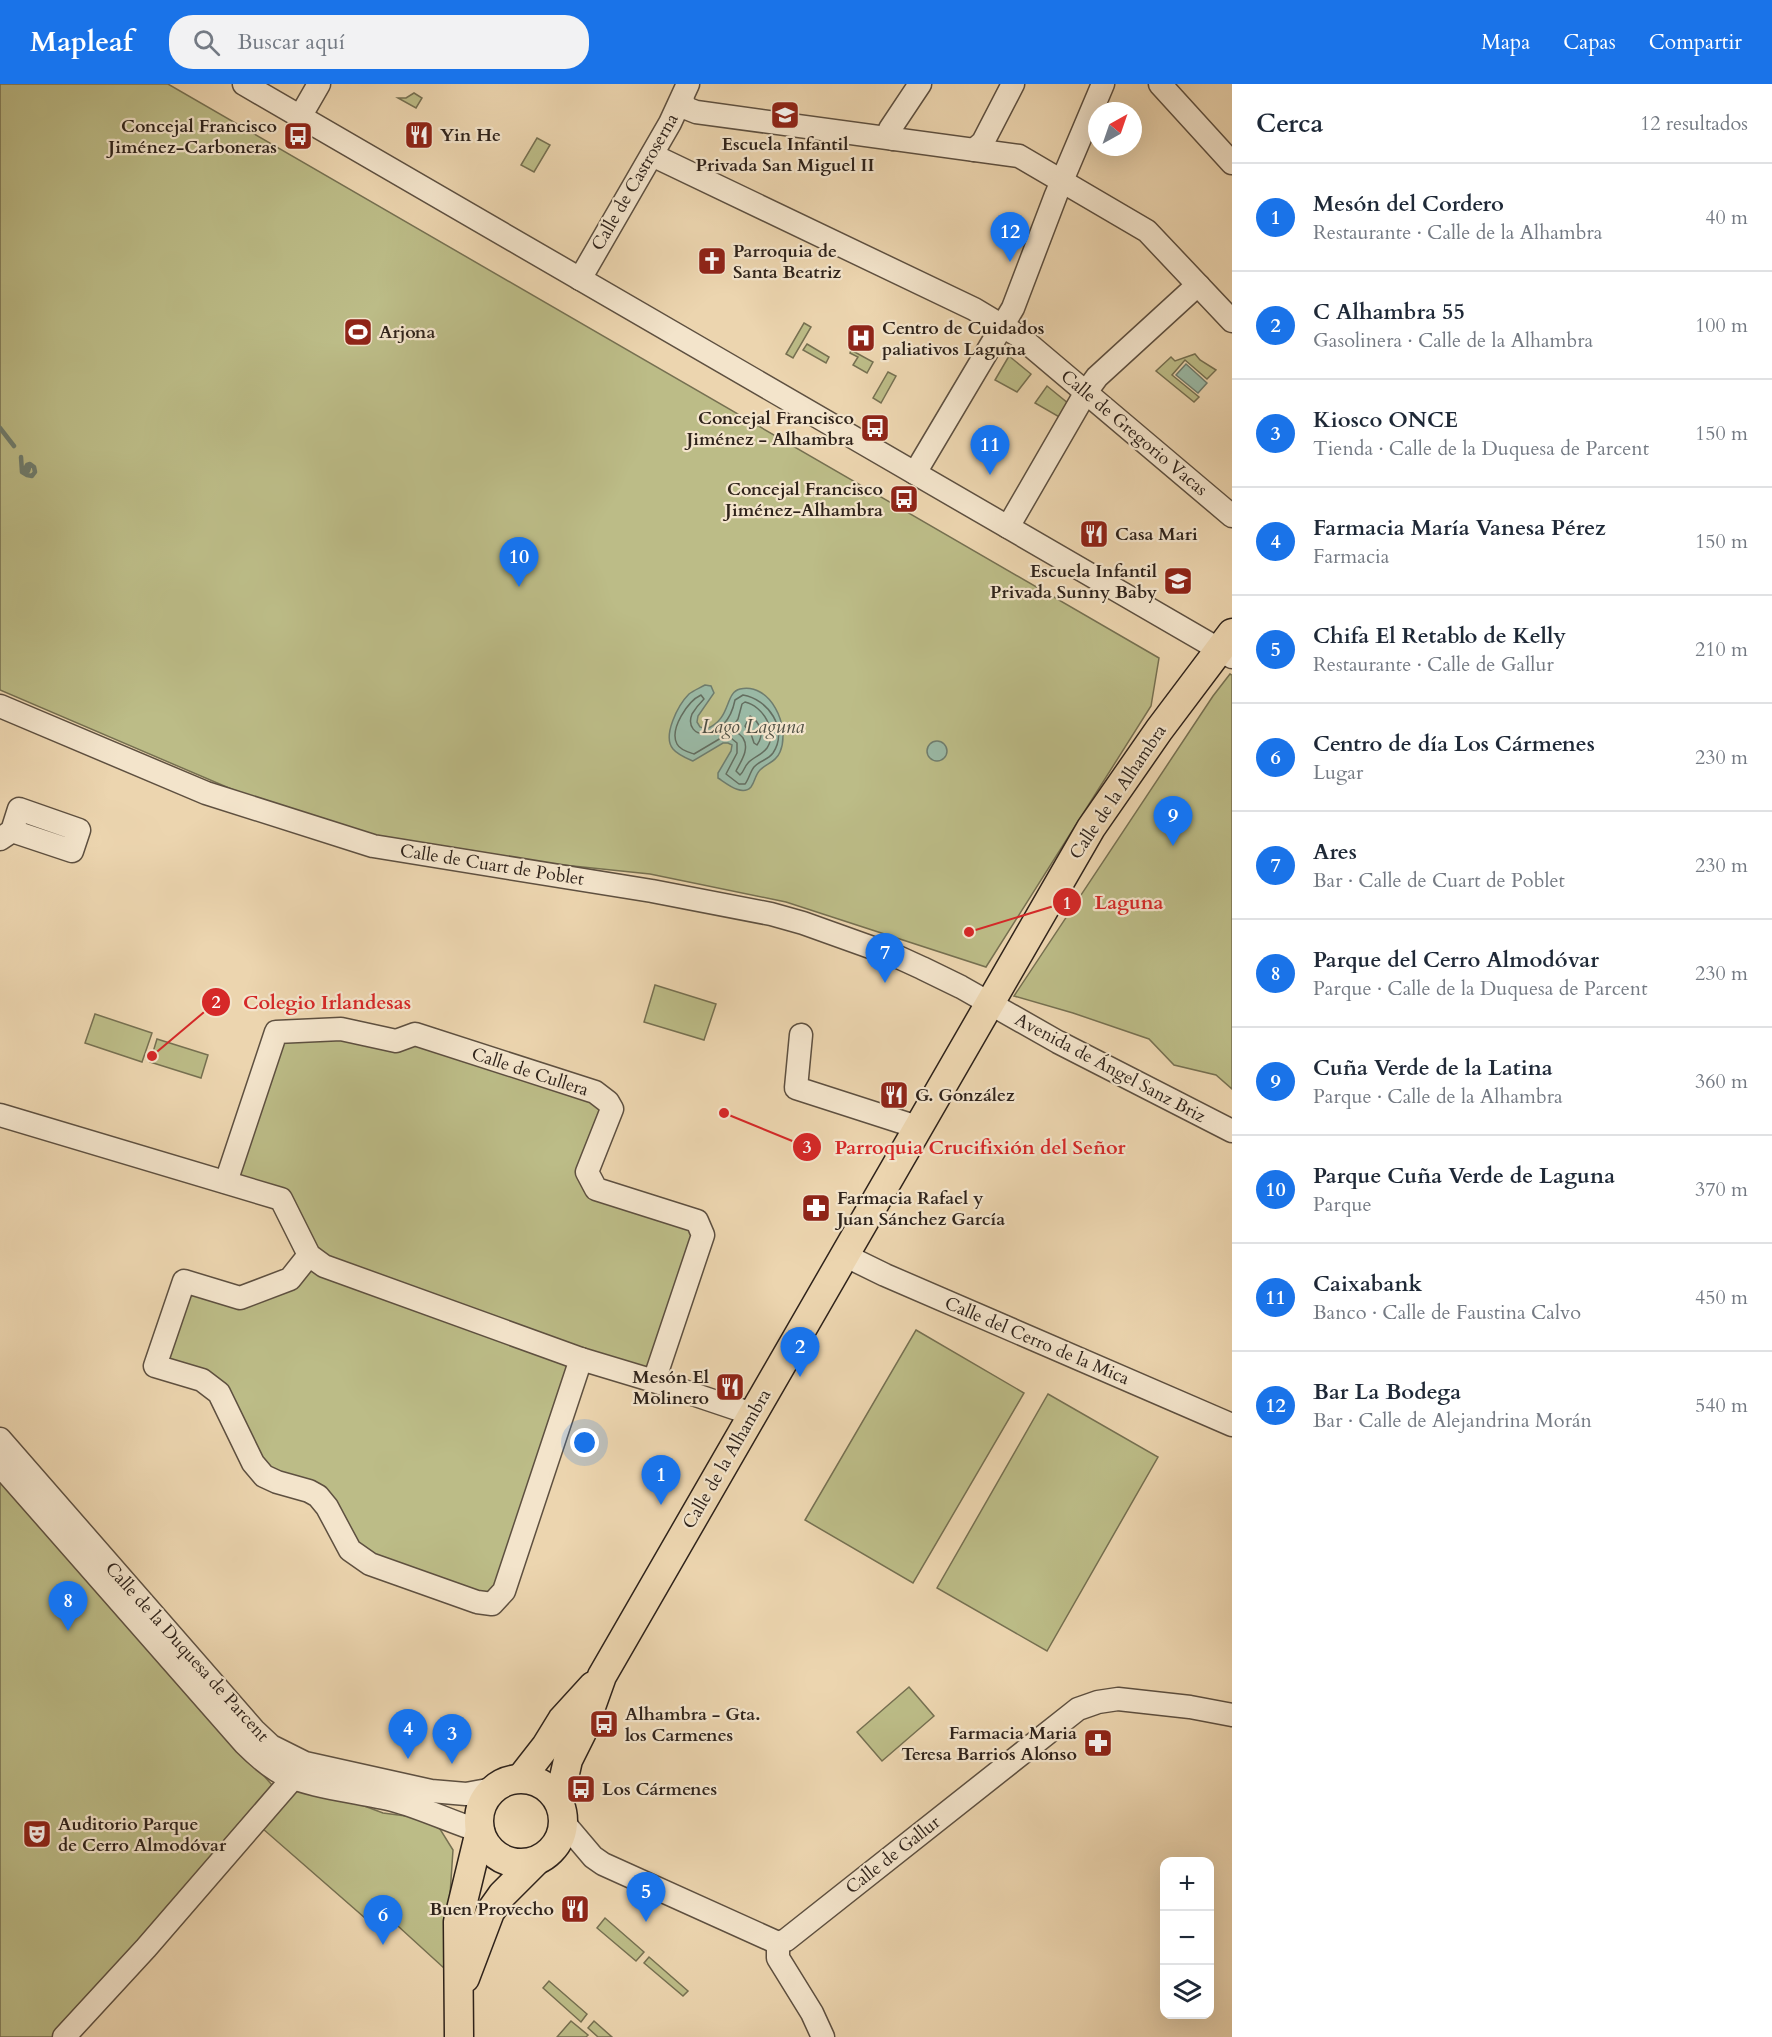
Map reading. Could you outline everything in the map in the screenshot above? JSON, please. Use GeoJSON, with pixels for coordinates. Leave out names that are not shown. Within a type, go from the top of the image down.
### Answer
{"type":"FeatureCollection","features":[{"type":"Feature","properties":{"kind":"main road","name":"Calle de la Alhambra"},"geometry":{"type":"LineString","coordinates":[[562,1812],[568,1760],[582,1732],[602,1676],[1091,828],[1159,730],[1228,647]]}},
{"type":"Feature","properties":{"kind":"main road","name":"Calle de la Alhambra"},"geometry":{"type":"LineString","coordinates":[[521,1778],[546,1746],[562,1720],[602,1676]]}},
{"type":"Feature","properties":{"kind":"main road"},"geometry":{"type":"LineString","coordinates":[[459,1997],[490,1912],[502,1895],[536,1862],[554,1850],[562,1812],[543,1784],[521,1778],[506,1781],[493,1789],[483,1801],[479,1816],[480,1831],[458,1923],[459,2037]]}},
{"type":"Feature","properties":{"kind":"main road"},"geometry":{"type":"LineString","coordinates":[[480,1831],[488,1847],[501,1859],[518,1864],[536,1862]]}},
{"type":"Feature","properties":{"kind":"street"},"geometry":{"type":"LineString","coordinates":[[243,84],[1008,527],[1228,647]]}},
{"type":"Feature","properties":{"kind":"street"},"geometry":{"type":"LineString","coordinates":[[300,117],[320,84]]}},
{"type":"Feature","properties":{"kind":"street"},"geometry":{"type":"LineString","coordinates":[[892,139],[890,129],[920,84]]}},
{"type":"Feature","properties":{"kind":"street"},"geometry":{"type":"LineString","coordinates":[[974,150],[983,142],[1013,84]]}},
{"type":"Feature","properties":{"kind":"street"},"geometry":{"type":"LineString","coordinates":[[915,473],[1013,308],[1062,181],[1103,84]]}},
{"type":"Feature","properties":{"kind":"street"},"geometry":{"type":"LineString","coordinates":[[1160,84],[1232,163]]}},
{"type":"Feature","properties":{"kind":"street"},"geometry":{"type":"LineString","coordinates":[[685,92],[686,108],[696,112],[1019,156],[1147,231],[1232,321]]}},
{"type":"Feature","properties":{"kind":"street","name":"Calle de Castroserna"},"geometry":{"type":"LineString","coordinates":[[580,279],[652,155],[685,92]]}},
{"type":"Feature","properties":{"kind":"street","name":"Calle de Gregorio Vacas"},"geometry":{"type":"LineString","coordinates":[[652,155],[1003,325],[1019,336],[1232,516]]}},
{"type":"Feature","properties":{"kind":"street"},"geometry":{"type":"LineString","coordinates":[[1008,527],[1086,392],[1097,377],[1199,286]]}},
{"type":"Feature","properties":{"kind":"street","name":"Calle de Cuart de Poblet"},"geometry":{"type":"LineString","coordinates":[[0,706],[206,793],[373,846],[652,891],[771,914],[898,957],[989,1003]]}},
{"type":"Feature","properties":{"kind":"street","name":"Avenida de Ángel Sanz Briz"},"geometry":{"type":"LineString","coordinates":[[989,1003],[1058,1042],[1232,1131]]}},
{"type":"Feature","properties":{"kind":"street","name":"Calle de Cullera"},"geometry":{"type":"LineString","coordinates":[[226,1182],[276,1032],[341,1029],[396,1041],[415,1034],[595,1092],[608,1102],[612,1109],[587,1172],[596,1189],[697,1221],[704,1235],[654,1381]]}},
{"type":"Feature","properties":{"kind":"street"},"geometry":{"type":"LineString","coordinates":[[801,1035],[796,1088],[917,1127]]}},
{"type":"Feature","properties":{"kind":"street"},"geometry":{"type":"LineString","coordinates":[[0,1115],[280,1199],[309,1256],[324,1266],[581,1359],[752,1414]]}},
{"type":"Feature","properties":{"kind":"street","name":"Calle del Cerro de la Mica"},"geometry":{"type":"LineString","coordinates":[[844,1255],[885,1275],[1232,1425]]}},
{"type":"Feature","properties":{"kind":"street"},"geometry":{"type":"LineString","coordinates":[[309,1256],[290,1278],[240,1298],[184,1281],[155,1366],[202,1380],[219,1394],[253,1463],[264,1476],[318,1496],[327,1507],[350,1550],[370,1564],[477,1602],[492,1604],[504,1591],[581,1359]]}},
{"type":"Feature","properties":{"kind":"street","name":"Calle de la Duquesa de Parcent"},"geometry":{"type":"LineString","coordinates":[[0,1439],[254,1730],[271,1746],[305,1763],[416,1788],[466,1794],[493,1789]]}},
{"type":"Feature","properties":{"kind":"street","name":"Calle de la Duquesa de Parcent"},"geometry":{"type":"LineString","coordinates":[[0,1465],[244,1744],[262,1761],[283,1774],[414,1807],[480,1831]]}},
{"type":"Feature","properties":{"kind":"street","name":"Calle de Gallur"},"geometry":{"type":"LineString","coordinates":[[778,1943],[786,1940],[1078,1709],[1098,1702],[1118,1699],[1190,1707],[1232,1715]]}},
{"type":"Feature","properties":{"kind":"street"},"geometry":{"type":"LineString","coordinates":[[64,2037],[146,1948],[294,1777]]}},
{"type":"Feature","properties":{"kind":"street"},"geometry":{"type":"LineString","coordinates":[[562,1812],[593,1857],[603,1864],[778,1943],[778,1958],[812,2013],[823,2037]]}},
{"type":"Feature","properties":{"kind":"green space"},"geometry":{"type":"Polygon","coordinates":[[[0,84],[168,84],[1159,658],[1151,706],[986,967],[786,902],[650,874],[478,856],[372,838],[236,791],[0,690],[0,84]]]}},
{"type":"Feature","properties":{"kind":"green space"},"geometry":{"type":"Polygon","coordinates":[[[414,93],[422,98],[416,108],[398,98],[406,98],[414,93]]]}},
{"type":"Feature","properties":{"kind":"green space"},"geometry":{"type":"Polygon","coordinates":[[[537,138],[550,145],[534,172],[521,165],[537,138]]]}},
{"type":"Feature","properties":{"kind":"green space"},"geometry":{"type":"Polygon","coordinates":[[[804,323],[811,327],[793,358],[786,354],[804,323]]]}},
{"type":"Feature","properties":{"kind":"green space"},"geometry":{"type":"Polygon","coordinates":[[[807,344],[829,357],[826,363],[803,350],[807,344]]]}},
{"type":"Feature","properties":{"kind":"green space"},"geometry":{"type":"Polygon","coordinates":[[[851,350],[873,362],[867,373],[853,365],[858,357],[850,353],[851,350]]]}},
{"type":"Feature","properties":{"kind":"green space"},"geometry":{"type":"Polygon","coordinates":[[[1195,354],[1216,370],[1207,379],[1185,360],[1172,375],[1199,397],[1194,402],[1156,371],[1171,357],[1175,361],[1195,354]]]}},
{"type":"Feature","properties":{"kind":"green space"},"geometry":{"type":"Polygon","coordinates":[[[1009,356],[1031,374],[1017,392],[995,380],[1009,356]]]}},
{"type":"Feature","properties":{"kind":"green space"},"geometry":{"type":"Polygon","coordinates":[[[888,372],[896,376],[881,403],[873,398],[888,372]]]}},
{"type":"Feature","properties":{"kind":"green space"},"geometry":{"type":"Polygon","coordinates":[[[1047,386],[1069,404],[1061,418],[1035,403],[1047,386]]]}},
{"type":"Feature","properties":{"kind":"green space"},"geometry":{"type":"Polygon","coordinates":[[[1230,674],[1232,675],[1232,1089],[1216,1075],[1174,1065],[1149,1039],[1014,996],[1213,696],[1230,674]]]}},
{"type":"Feature","properties":{"kind":"green space"},"geometry":{"type":"Polygon","coordinates":[[[655,985],[716,1004],[704,1040],[644,1022],[655,985]]]}},
{"type":"Feature","properties":{"kind":"green space"},"geometry":{"type":"Polygon","coordinates":[[[95,1014],[152,1033],[142,1062],[85,1043],[95,1014]]]}},
{"type":"Feature","properties":{"kind":"green space"},"geometry":{"type":"Polygon","coordinates":[[[276,1032],[415,1034],[608,1102],[587,1172],[596,1189],[697,1221],[654,1381],[581,1359],[492,1604],[370,1564],[318,1496],[277,1482],[219,1393],[155,1366],[184,1281],[241,1298],[309,1256],[281,1199],[226,1182],[276,1032]]]}},
{"type":"Feature","properties":{"kind":"green space"},"geometry":{"type":"Polygon","coordinates":[[[157,1039],[208,1055],[201,1078],[150,1062],[157,1039]]]}},
{"type":"Feature","properties":{"kind":"green space"},"geometry":{"type":"Polygon","coordinates":[[[916,1330],[1024,1393],[913,1583],[805,1520],[916,1330]]]}},
{"type":"Feature","properties":{"kind":"green space"},"geometry":{"type":"Polygon","coordinates":[[[1048,1394],[1158,1457],[1047,1651],[937,1588],[1048,1394]]]}},
{"type":"Feature","properties":{"kind":"green space"},"geometry":{"type":"Polygon","coordinates":[[[0,1477],[272,1785],[57,2037],[0,2037],[0,1477]]]}},
{"type":"Feature","properties":{"kind":"green space"},"geometry":{"type":"Polygon","coordinates":[[[909,1687],[934,1716],[882,1761],[857,1732],[909,1687]]]}},
{"type":"Feature","properties":{"kind":"green space"},"geometry":{"type":"Polygon","coordinates":[[[292,1779],[383,1813],[421,1818],[440,1829],[453,1850],[445,1969],[376,1906],[365,1918],[255,1822],[292,1779]]]}},
{"type":"Feature","properties":{"kind":"green space"},"geometry":{"type":"Polygon","coordinates":[[[605,1918],[644,1952],[636,1961],[597,1928],[605,1918]]]}},
{"type":"Feature","properties":{"kind":"green space"},"geometry":{"type":"Polygon","coordinates":[[[649,1957],[688,1991],[683,1996],[644,1963],[649,1957]]]}},
{"type":"Feature","properties":{"kind":"green space"},"geometry":{"type":"Polygon","coordinates":[[[549,1981],[587,2014],[581,2022],[543,1988],[549,1981]]]}},
{"type":"Feature","properties":{"kind":"green space"},"geometry":{"type":"Polygon","coordinates":[[[571,2021],[588,2035],[586,2037],[557,2037],[571,2021]]]}},
{"type":"Feature","properties":{"kind":"green space"},"geometry":{"type":"Polygon","coordinates":[[[594,2021],[612,2037],[598,2037],[588,2028],[594,2021]]]}},
{"type":"Feature","properties":{"kind":"water"},"geometry":{"type":"Polygon","coordinates":[[[1186,364],[1207,383],[1198,393],[1176,375],[1186,364]]]}},
{"type":"Feature","properties":{"kind":"water","name":"Lago Laguna"},"geometry":{"type":"Polygon","coordinates":[[[705,685],[711,686],[714,693],[698,716],[697,722],[700,727],[706,729],[714,725],[724,713],[735,691],[740,689],[760,692],[769,699],[780,719],[783,742],[780,752],[774,760],[760,770],[747,790],[734,788],[718,778],[718,773],[732,745],[723,743],[693,761],[677,753],[670,743],[670,729],[680,705],[689,694],[705,685]]]}},
{"type":"Feature","properties":{"kind":"water"},"geometry":{"type":"Polygon","coordinates":[[[937,741],[944,744],[947,751],[944,758],[937,761],[930,758],[927,751],[930,744],[937,741]]]}},
{"type":"Feature","properties":{"kind":"waterway"},"geometry":{"type":"LineString","coordinates":[[0,428],[14,446]]}},
{"type":"Feature","properties":{"kind":"waterway"},"geometry":{"type":"LineString","coordinates":[[21,457],[22,472],[32,476],[35,472],[34,467],[30,464],[25,469],[28,471],[29,468]]}},
{"type":"Feature","properties":{"kind":"place","name":"Escuela Infantil Privada San Miguel II"},"geometry":{"type":"Point","coordinates":[785,115]}},
{"type":"Feature","properties":{"kind":"place","name":"Yin He"},"geometry":{"type":"Point","coordinates":[419,135]}},
{"type":"Feature","properties":{"kind":"place","name":"Concejal Francisco Jiménez-Carboneras"},"geometry":{"type":"Point","coordinates":[298,136]}},
{"type":"Feature","properties":{"kind":"place","name":"Parroquia de Santa Beatriz"},"geometry":{"type":"Point","coordinates":[712,261]}},
{"type":"Feature","properties":{"kind":"place","name":"Bar La Bodega"},"geometry":{"type":"Point","coordinates":[1010,262]}},
{"type":"Feature","properties":{"kind":"place","name":"Arjona"},"geometry":{"type":"Point","coordinates":[358,332]}},
{"type":"Feature","properties":{"kind":"place","name":"Centro de Cuidados paliativos Laguna"},"geometry":{"type":"Point","coordinates":[861,338]}},
{"type":"Feature","properties":{"kind":"place","name":"Concejal Francisco Jiménez - Alhambra"},"geometry":{"type":"Point","coordinates":[875,428]}},
{"type":"Feature","properties":{"kind":"place","name":"Caixabank"},"geometry":{"type":"Point","coordinates":[990,475]}},
{"type":"Feature","properties":{"kind":"place","name":"Concejal Francisco Jiménez-Alhambra"},"geometry":{"type":"Point","coordinates":[904,499]}},
{"type":"Feature","properties":{"kind":"place","name":"Casa Mari"},"geometry":{"type":"Point","coordinates":[1094,534]}},
{"type":"Feature","properties":{"kind":"place","name":"Escuela Infantil Privada Sunny Baby"},"geometry":{"type":"Point","coordinates":[1178,581]}},
{"type":"Feature","properties":{"kind":"place","name":"Parque Cuña Verde de Laguna"},"geometry":{"type":"Point","coordinates":[519,587]}},
{"type":"Feature","properties":{"kind":"place","name":"Cuña Verde de la Latina"},"geometry":{"type":"Point","coordinates":[1173,846]}},
{"type":"Feature","properties":{"kind":"place","name":"Laguna"},"geometry":{"type":"Point","coordinates":[969,932]}},
{"type":"Feature","properties":{"kind":"place","name":"Ares"},"geometry":{"type":"Point","coordinates":[885,983]}},
{"type":"Feature","properties":{"kind":"place","name":"Colegio Irlandesas"},"geometry":{"type":"Point","coordinates":[152,1056]}},
{"type":"Feature","properties":{"kind":"place","name":"G. González"},"geometry":{"type":"Point","coordinates":[894,1095]}},
{"type":"Feature","properties":{"kind":"place","name":"Parroquia Crucifixión del Señor"},"geometry":{"type":"Point","coordinates":[724,1113]}},
{"type":"Feature","properties":{"kind":"place","name":"Farmacia Rafael y Juan Sánchez García"},"geometry":{"type":"Point","coordinates":[816,1208]}},
{"type":"Feature","properties":{"kind":"place","name":"C Alhambra 55"},"geometry":{"type":"Point","coordinates":[800,1377]}},
{"type":"Feature","properties":{"kind":"place","name":"Mesón El Molinero"},"geometry":{"type":"Point","coordinates":[730,1387]}},
{"type":"Feature","properties":{"kind":"place","name":"Mesón del Cordero"},"geometry":{"type":"Point","coordinates":[661,1505]}},
{"type":"Feature","properties":{"kind":"place","name":"Parque del Cerro Almodóvar"},"geometry":{"type":"Point","coordinates":[68,1631]}},
{"type":"Feature","properties":{"kind":"place","name":"Alhambra - Gta. los Carmenes"},"geometry":{"type":"Point","coordinates":[604,1724]}},
{"type":"Feature","properties":{"kind":"place","name":"Farmacia Maria Teresa Barrios Alonso"},"geometry":{"type":"Point","coordinates":[1098,1743]}},
{"type":"Feature","properties":{"kind":"place","name":"Farmacia María Vanesa Pérez"},"geometry":{"type":"Point","coordinates":[408,1759]}},
{"type":"Feature","properties":{"kind":"place","name":"Kiosco ONCE"},"geometry":{"type":"Point","coordinates":[452,1764]}},
{"type":"Feature","properties":{"kind":"place","name":"Los Cármenes"},"geometry":{"type":"Point","coordinates":[581,1789]}},
{"type":"Feature","properties":{"kind":"place","name":"Auditorio Parque de Cerro Almodóvar"},"geometry":{"type":"Point","coordinates":[37,1834]}},
{"type":"Feature","properties":{"kind":"place","name":"Buen Provecho"},"geometry":{"type":"Point","coordinates":[575,1909]}},
{"type":"Feature","properties":{"kind":"place","name":"Chifa El Retablo de Kelly"},"geometry":{"type":"Point","coordinates":[646,1922]}},
{"type":"Feature","properties":{"kind":"place","name":"Centro de día Los Cármenes"},"geometry":{"type":"Point","coordinates":[383,1945]}}]}
